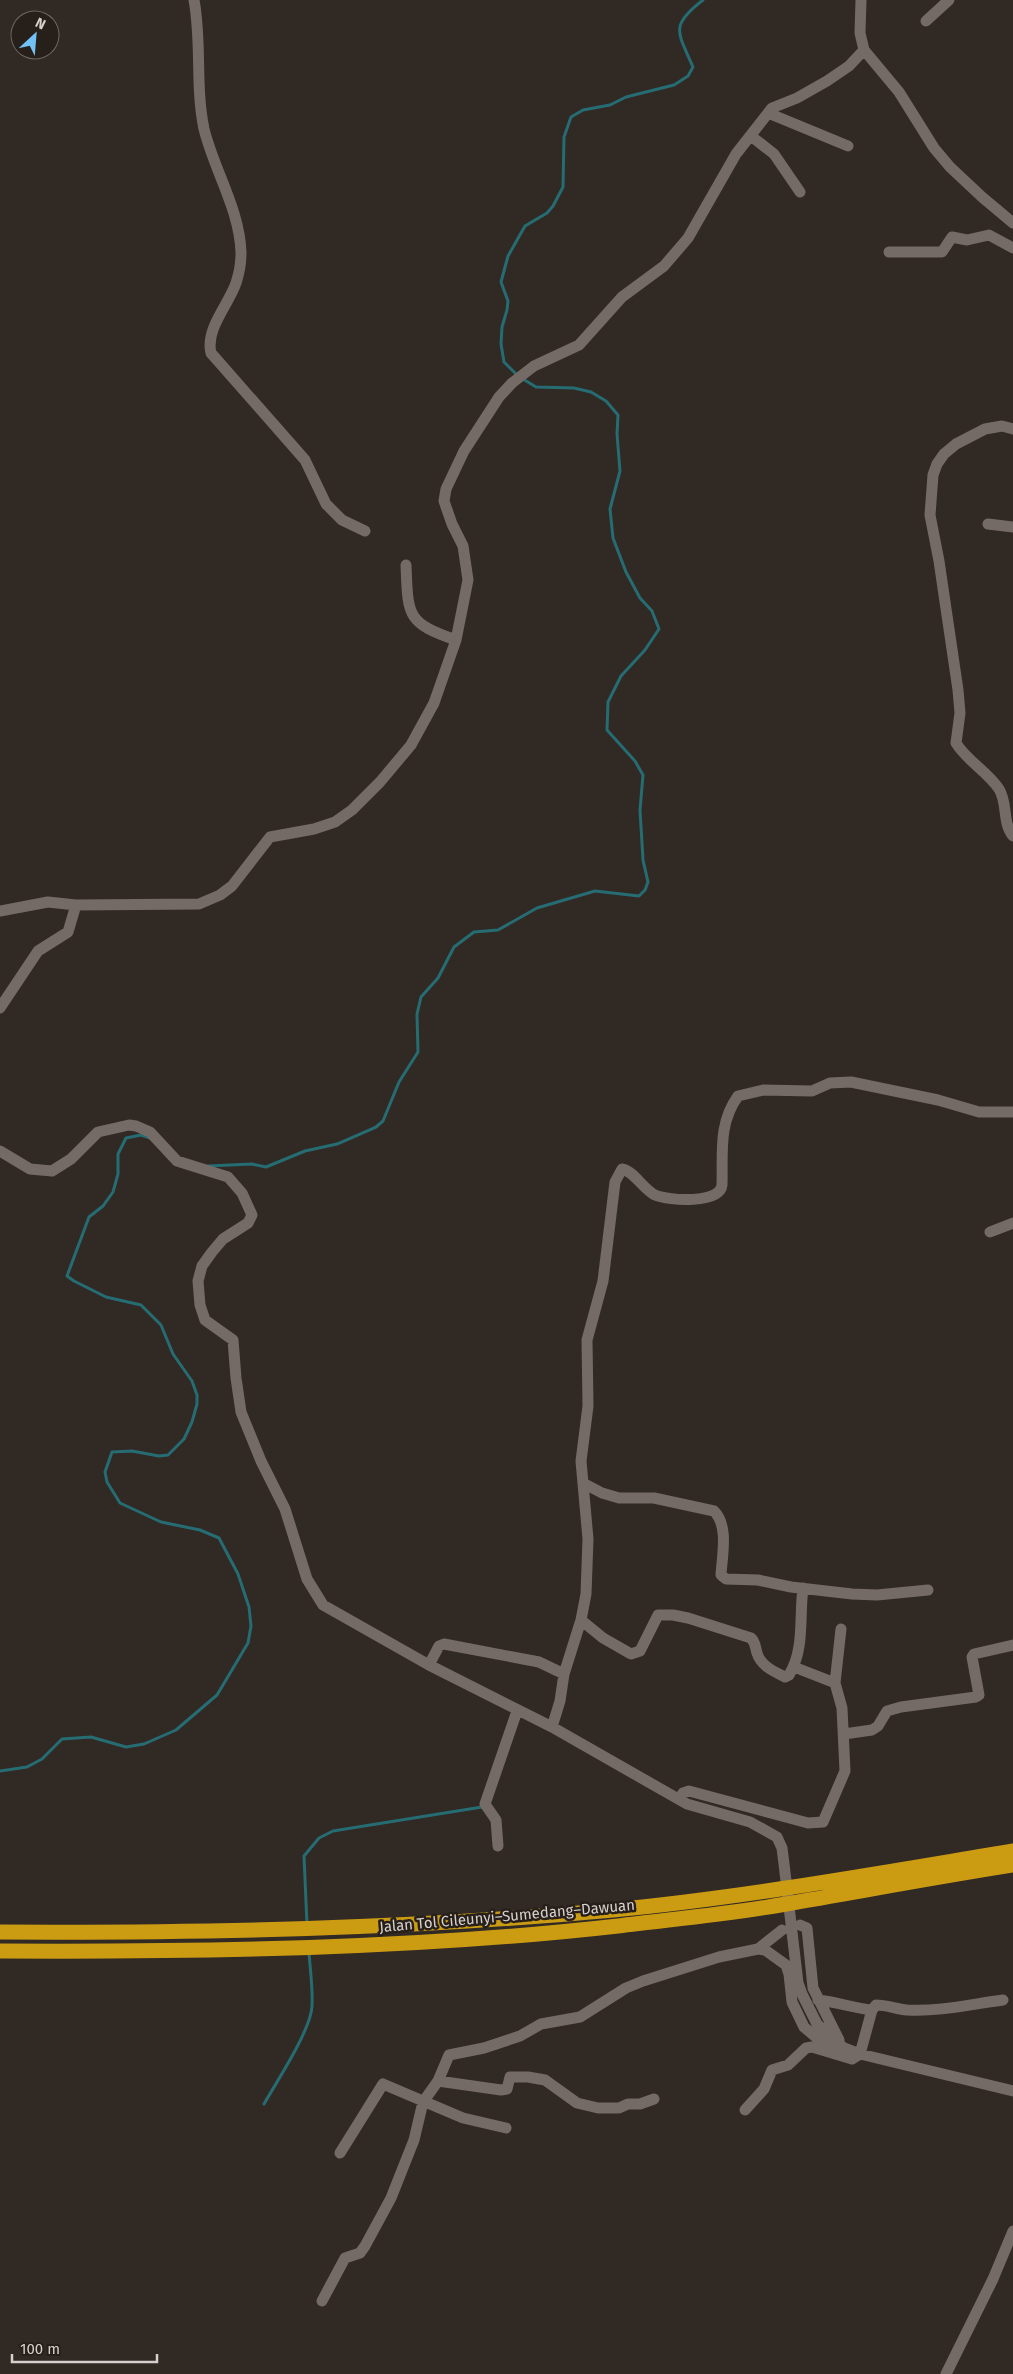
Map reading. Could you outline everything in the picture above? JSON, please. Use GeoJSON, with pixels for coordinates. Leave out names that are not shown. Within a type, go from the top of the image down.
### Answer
{"type":"FeatureCollection","features":[{"type":"Feature","properties":{"kind":"highway","name":"Jalan Tol Cileunyi–Sumedang–Dawuan"},"geometry":{"type":"LineString","coordinates":[[0,1932],[244,1930],[441,1924],[616,1910],[770,1891],[1013,1851]]}},
{"type":"Feature","properties":{"kind":"highway","name":"Jalan Tol Cileunyi–Sumedang–Dawuan"},"geometry":{"type":"LineString","coordinates":[[0,1951],[264,1948],[443,1941],[617,1926],[784,1905],[900,1883],[1013,1865]]}},
{"type":"Feature","properties":{"kind":"street"},"geometry":{"type":"LineString","coordinates":[[194,0],[199,35],[198,87],[204,130],[240,235],[241,255],[237,282],[210,339],[211,352],[304,460],[318,492],[326,504],[342,520],[365,530]]}},
{"type":"Feature","properties":{"kind":"street"},"geometry":{"type":"LineString","coordinates":[[861,0],[860,33],[864,50],[900,92],[934,148],[950,167],[982,198],[1013,223]]}},
{"type":"Feature","properties":{"kind":"street"},"geometry":{"type":"LineString","coordinates":[[926,21],[949,0]]}},
{"type":"Feature","properties":{"kind":"street"},"geometry":{"type":"LineString","coordinates":[[0,911],[48,902],[76,905],[198,904],[220,895],[232,886],[270,837],[314,829],[335,822],[352,810],[380,782],[411,745],[434,703],[456,640],[468,580],[463,546],[444,502],[446,489],[464,452],[486,416],[512,383],[534,366],[579,345],[622,297],[664,266],[695,226],[736,154],[772,108],[797,98],[827,81],[849,66],[864,50]]}},
{"type":"Feature","properties":{"kind":"street"},"geometry":{"type":"LineString","coordinates":[[768,114],[848,146]]}},
{"type":"Feature","properties":{"kind":"street"},"geometry":{"type":"LineString","coordinates":[[751,136],[774,154],[800,192]]}},
{"type":"Feature","properties":{"kind":"street"},"geometry":{"type":"LineString","coordinates":[[889,252],[942,252],[952,237],[967,240],[989,236],[1013,248]]}},
{"type":"Feature","properties":{"kind":"street"},"geometry":{"type":"LineString","coordinates":[[1013,429],[1002,426],[985,429],[956,444],[944,454],[937,464],[933,475],[930,515],[939,561],[958,690],[960,713],[956,743],[999,790],[1004,805],[1007,830],[1013,836]]}},
{"type":"Feature","properties":{"kind":"street"},"geometry":{"type":"LineString","coordinates":[[988,524],[1013,527]]}},
{"type":"Feature","properties":{"kind":"street"},"geometry":{"type":"LineString","coordinates":[[406,564],[407,601],[412,616],[428,630],[456,640]]}},
{"type":"Feature","properties":{"kind":"street"},"geometry":{"type":"LineString","coordinates":[[0,1008],[38,951],[68,932],[76,905]]}},
{"type":"Feature","properties":{"kind":"street"},"geometry":{"type":"LineString","coordinates":[[552,1727],[560,1701],[564,1674],[581,1620],[586,1594],[588,1539],[581,1462],[588,1406],[587,1340],[603,1281],[615,1182],[619,1171],[622,1169],[629,1170],[642,1187],[671,1199],[707,1198],[716,1195],[722,1190],[722,1134],[734,1102],[738,1096],[763,1090],[812,1091],[830,1083],[850,1082],[938,1100],[979,1112],[1013,1112]]}},
{"type":"Feature","properties":{"kind":"street"},"geometry":{"type":"LineString","coordinates":[[0,1152],[30,1169],[52,1171],[71,1159],[98,1132],[128,1125],[150,1132],[177,1161],[228,1177],[242,1193],[252,1215],[248,1223],[224,1239],[202,1266],[198,1281],[200,1305],[205,1320],[233,1340],[241,1412],[261,1461],[285,1509],[307,1579],[323,1605],[429,1665],[552,1727],[688,1804],[750,1822],[777,1837],[782,1848],[798,1983],[817,2024],[844,2048]]}},
{"type":"Feature","properties":{"kind":"street"},"geometry":{"type":"LineString","coordinates":[[990,1232],[1013,1223]]}},
{"type":"Feature","properties":{"kind":"street"},"geometry":{"type":"LineString","coordinates":[[583,1483],[602,1493],[619,1498],[654,1498],[714,1511],[720,1517],[722,1527],[721,1575],[726,1579],[758,1580],[803,1588],[876,1595],[928,1590]]}},
{"type":"Feature","properties":{"kind":"street"},"geometry":{"type":"LineString","coordinates":[[581,1620],[603,1638],[632,1654],[640,1651],[658,1615],[673,1614],[749,1637],[754,1641],[760,1660],[784,1677],[789,1675],[794,1668],[800,1636],[803,1588]]}},
{"type":"Feature","properties":{"kind":"street"},"geometry":{"type":"LineString","coordinates":[[679,1799],[686,1790],[808,1823],[823,1822],[845,1771],[842,1708],[835,1683],[840,1629]]}},
{"type":"Feature","properties":{"kind":"street"},"geometry":{"type":"LineString","coordinates":[[429,1665],[439,1646],[444,1644],[530,1660],[564,1674]]}},
{"type":"Feature","properties":{"kind":"street"},"geometry":{"type":"LineString","coordinates":[[844,1734],[872,1730],[878,1726],[888,1711],[901,1707],[976,1697],[978,1695],[972,1657],[974,1654],[1013,1645]]}},
{"type":"Feature","properties":{"kind":"street"},"geometry":{"type":"LineString","coordinates":[[794,1668],[835,1683]]}},
{"type":"Feature","properties":{"kind":"street"},"geometry":{"type":"LineString","coordinates":[[498,1846],[496,1820],[485,1804],[517,1710]]}},
{"type":"Feature","properties":{"kind":"street"},"geometry":{"type":"LineString","coordinates":[[730,1816],[733,1804]]}},
{"type":"Feature","properties":{"kind":"street"},"geometry":{"type":"LineString","coordinates":[[800,1925],[807,1928],[813,1988],[844,2048]]}},
{"type":"Feature","properties":{"kind":"street"},"geometry":{"type":"LineString","coordinates":[[758,1949],[782,1930]]}},
{"type":"Feature","properties":{"kind":"street"},"geometry":{"type":"LineString","coordinates":[[322,2301],[345,2258],[360,2253],[365,2246],[391,2198],[414,2140],[423,2102],[438,2081],[449,2055],[484,2048],[511,2039],[542,2024],[580,2017],[626,1988],[719,1957],[758,1949],[765,1950],[786,1965],[789,1974],[792,2002],[804,2027],[823,2043],[860,2054],[1013,2091]]}},
{"type":"Feature","properties":{"kind":"street"},"geometry":{"type":"LineString","coordinates":[[818,2000],[843,2003],[851,2008],[872,2010]]}},
{"type":"Feature","properties":{"kind":"street"},"geometry":{"type":"LineString","coordinates":[[745,2110],[764,2089],[772,2070],[788,2065],[806,2048],[852,2059],[860,2054],[872,2010],[876,2005],[888,2005],[906,2010],[1003,2000]]}},
{"type":"Feature","properties":{"kind":"street"},"geometry":{"type":"LineString","coordinates":[[438,2081],[501,2090],[508,2089],[510,2077],[528,2077],[550,2082],[577,2104],[598,2108],[619,2108],[628,2104],[640,2104],[654,2099]]}},
{"type":"Feature","properties":{"kind":"street"},"geometry":{"type":"LineString","coordinates":[[340,2153],[383,2084],[463,2118],[506,2128]]}},
{"type":"Feature","properties":{"kind":"street"},"geometry":{"type":"LineString","coordinates":[[946,2374],[993,2279],[1013,2231]]}},
{"type":"Feature","properties":{"kind":"waterway"},"geometry":{"type":"LineString","coordinates":[[518,376],[504,362],[501,344],[502,327],[508,301],[501,282],[508,256],[525,226],[547,213],[563,187],[564,137],[571,117],[583,110],[610,105],[626,97],[674,85],[688,76],[693,67],[683,45],[680,30],[681,23],[692,9],[703,0]]}},
{"type":"Feature","properties":{"kind":"waterway"},"geometry":{"type":"LineString","coordinates":[[208,1166],[252,1164],[266,1167],[305,1151],[337,1144],[376,1127],[383,1121],[399,1082],[418,1052],[417,1014],[421,997],[438,978],[454,947],[474,932],[498,930],[537,908],[595,891],[639,896],[645,890],[648,882],[643,860],[640,810],[643,775],[635,761],[607,730],[608,702],[621,676],[645,650],[659,629],[652,611],[640,598],[626,572],[613,538],[610,509],[620,471],[617,434],[618,415],[606,401],[591,392],[574,388],[536,387],[523,379]]}},
{"type":"Feature","properties":{"kind":"waterway"},"geometry":{"type":"LineString","coordinates":[[0,1771],[27,1767],[42,1759],[62,1739],[91,1737],[126,1747],[144,1744],[176,1730],[217,1695],[248,1643],[251,1626],[249,1607],[238,1574],[219,1538],[200,1530],[161,1522],[120,1503],[107,1482],[105,1472],[112,1452],[132,1451],[159,1456],[168,1455],[184,1439],[192,1422],[197,1404],[197,1395],[192,1381],[173,1354],[161,1325],[141,1305],[106,1297],[67,1276],[89,1217],[103,1206],[113,1192],[118,1174],[118,1154],[126,1138],[141,1135],[150,1138]]}},
{"type":"Feature","properties":{"kind":"waterway"},"geometry":{"type":"LineString","coordinates":[[307,1925],[304,1856],[319,1838],[333,1831],[482,1807]]}},
{"type":"Feature","properties":{"kind":"waterway"},"geometry":{"type":"LineString","coordinates":[[264,2104],[300,2041],[310,2016],[312,1992],[309,1952]]}}]}
